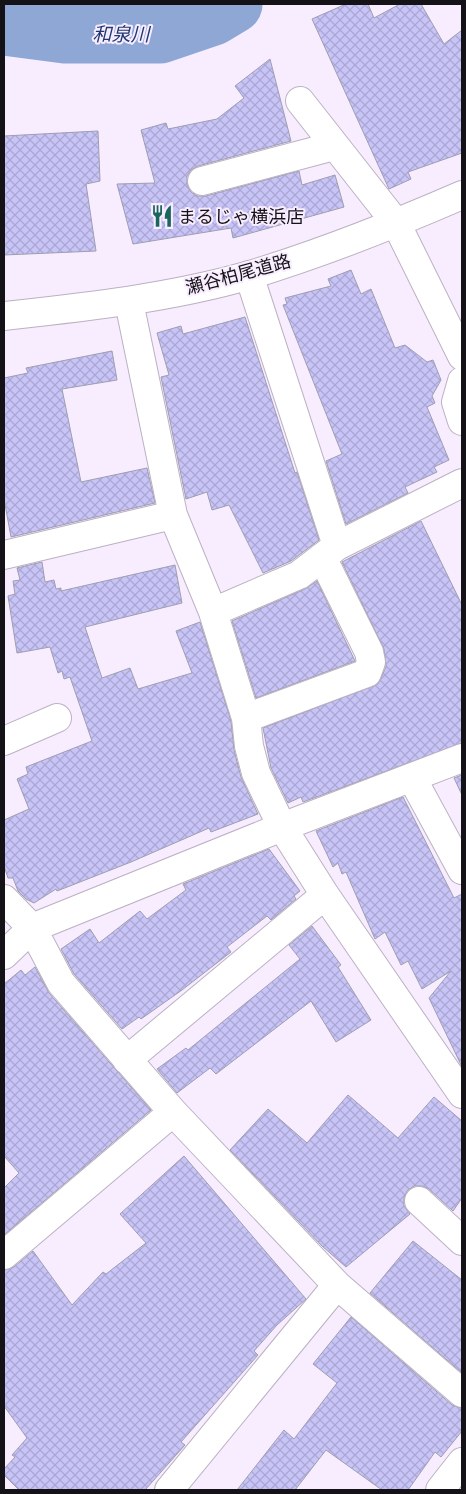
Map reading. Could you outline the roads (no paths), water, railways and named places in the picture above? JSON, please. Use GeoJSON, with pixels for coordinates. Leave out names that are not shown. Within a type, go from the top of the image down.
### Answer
{"type":"FeatureCollection","features":[{"type":"Feature","properties":{"kind":"street"},"geometry":{"type":"LineString","coordinates":[[300,101],[396,223],[462,356]]}},
{"type":"Feature","properties":{"kind":"street"},"geometry":{"type":"LineString","coordinates":[[202,180],[334,146]]}},
{"type":"Feature","properties":{"kind":"street","name":"瀬谷柏尾道路"},"geometry":{"type":"LineString","coordinates":[[4,316],[129,302],[249,275],[396,223],[462,195]]}},
{"type":"Feature","properties":{"kind":"street"},"geometry":{"type":"LineString","coordinates":[[246,718],[367,673],[371,662],[369,652],[330,551],[249,275]]}},
{"type":"Feature","properties":{"kind":"street"},"geometry":{"type":"LineString","coordinates":[[129,302],[173,515],[212,612],[246,718],[249,746],[256,773],[282,827],[325,895],[462,1094]]}},
{"type":"Feature","properties":{"kind":"street"},"geometry":{"type":"LineString","coordinates":[[462,381],[456,402],[462,421]]}},
{"type":"Feature","properties":{"kind":"street"},"geometry":{"type":"LineString","coordinates":[[212,612],[299,575],[330,551],[462,483]]}},
{"type":"Feature","properties":{"kind":"street"},"geometry":{"type":"LineString","coordinates":[[4,555],[173,515]]}},
{"type":"Feature","properties":{"kind":"street"},"geometry":{"type":"LineString","coordinates":[[4,741],[57,718]]}},
{"type":"Feature","properties":{"kind":"street"},"geometry":{"type":"LineString","coordinates":[[4,955],[32,928],[282,827],[462,758]]}},
{"type":"Feature","properties":{"kind":"street"},"geometry":{"type":"LineString","coordinates":[[412,778],[462,870]]}},
{"type":"Feature","properties":{"kind":"street"},"geometry":{"type":"LineString","coordinates":[[127,1060],[325,895]]}},
{"type":"Feature","properties":{"kind":"street"},"geometry":{"type":"LineString","coordinates":[[4,899],[32,928],[61,983],[173,1112],[337,1285],[462,1393]]}},
{"type":"Feature","properties":{"kind":"street"},"geometry":{"type":"LineString","coordinates":[[4,1255],[173,1112]]}},
{"type":"Feature","properties":{"kind":"street"},"geometry":{"type":"LineString","coordinates":[[419,1201],[462,1241]]}},
{"type":"Feature","properties":{"kind":"street"},"geometry":{"type":"LineString","coordinates":[[169,1490],[337,1285]]}},
{"type":"Feature","properties":{"kind":"street"},"geometry":{"type":"LineString","coordinates":[[440,1490],[462,1462]]}},
{"type":"Feature","properties":{"kind":"waterway","name":"和泉川"},"geometry":{"type":"LineString","coordinates":[[4,26],[65,34],[160,34],[213,16],[233,4]]}},
{"type":"Feature","properties":{"kind":"place","name":"まるじゃ横浜店"},"geometry":{"type":"Point","coordinates":[162,216]}}]}
